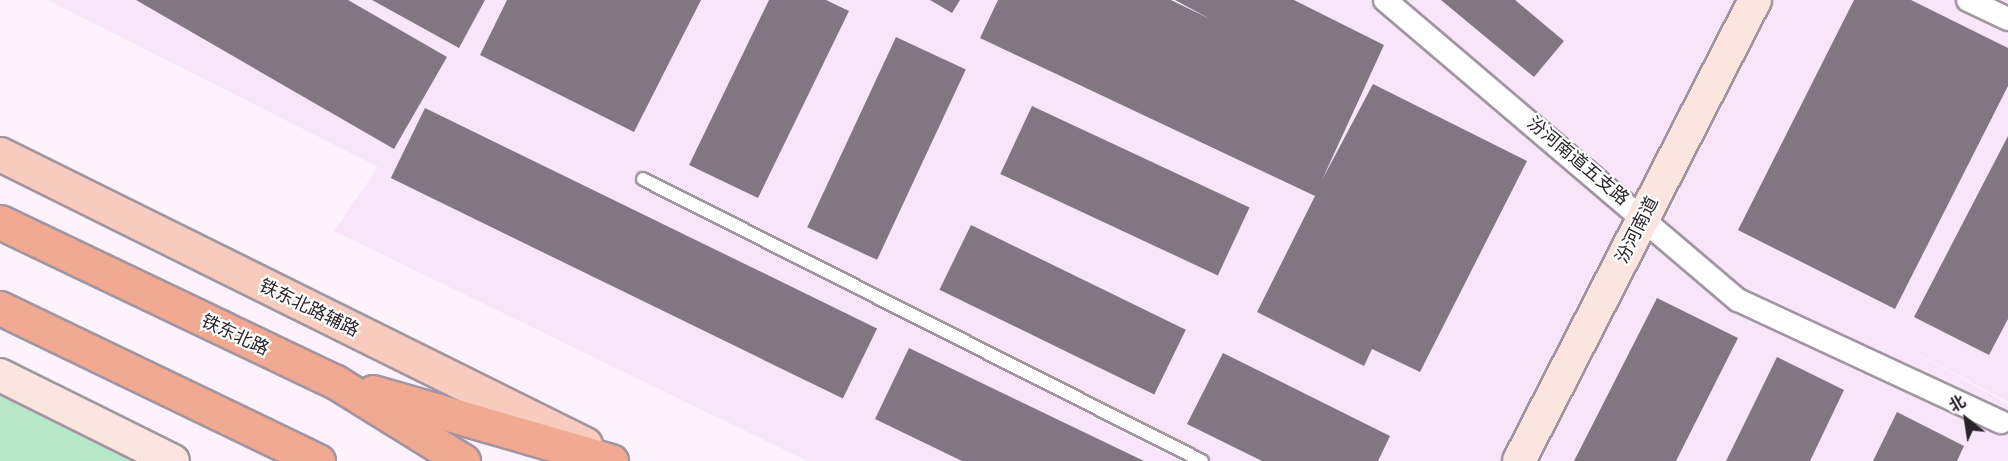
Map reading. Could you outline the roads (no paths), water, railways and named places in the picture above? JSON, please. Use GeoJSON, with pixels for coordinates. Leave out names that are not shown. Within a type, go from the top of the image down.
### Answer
{"type":"FeatureCollection","features":[{"type":"Feature","properties":{"kind":"highway","name":"铁东北路"},"geometry":{"type":"LineString","coordinates":[[0,222],[334,381],[464,461]]}},
{"type":"Feature","properties":{"kind":"highway"},"geometry":{"type":"LineString","coordinates":[[0,308],[307,457]]}},
{"type":"Feature","properties":{"kind":"highway"},"geometry":{"type":"LineString","coordinates":[[334,381],[611,461]]}},
{"type":"Feature","properties":{"kind":"main road","name":"铁东北路辅路"},"geometry":{"type":"LineString","coordinates":[[0,154],[619,461]]}},
{"type":"Feature","properties":{"kind":"street","name":"汾河南道五支路"},"geometry":{"type":"LineString","coordinates":[[1385,0],[1644,216],[1738,300],[2001,422]]}},
{"type":"Feature","properties":{"kind":"street","name":"汾河南道"},"geometry":{"type":"LineString","coordinates":[[1519,461],[1755,0]]}},
{"type":"Feature","properties":{"kind":"street"},"geometry":{"type":"LineString","coordinates":[[1968,0],[2008,19]]}},
{"type":"Feature","properties":{"kind":"street"},"geometry":{"type":"LineString","coordinates":[[0,375],[156,457]]}},
{"type":"Feature","properties":{"kind":"lane"},"geometry":{"type":"LineString","coordinates":[[643,179],[1202,461]]}}]}
